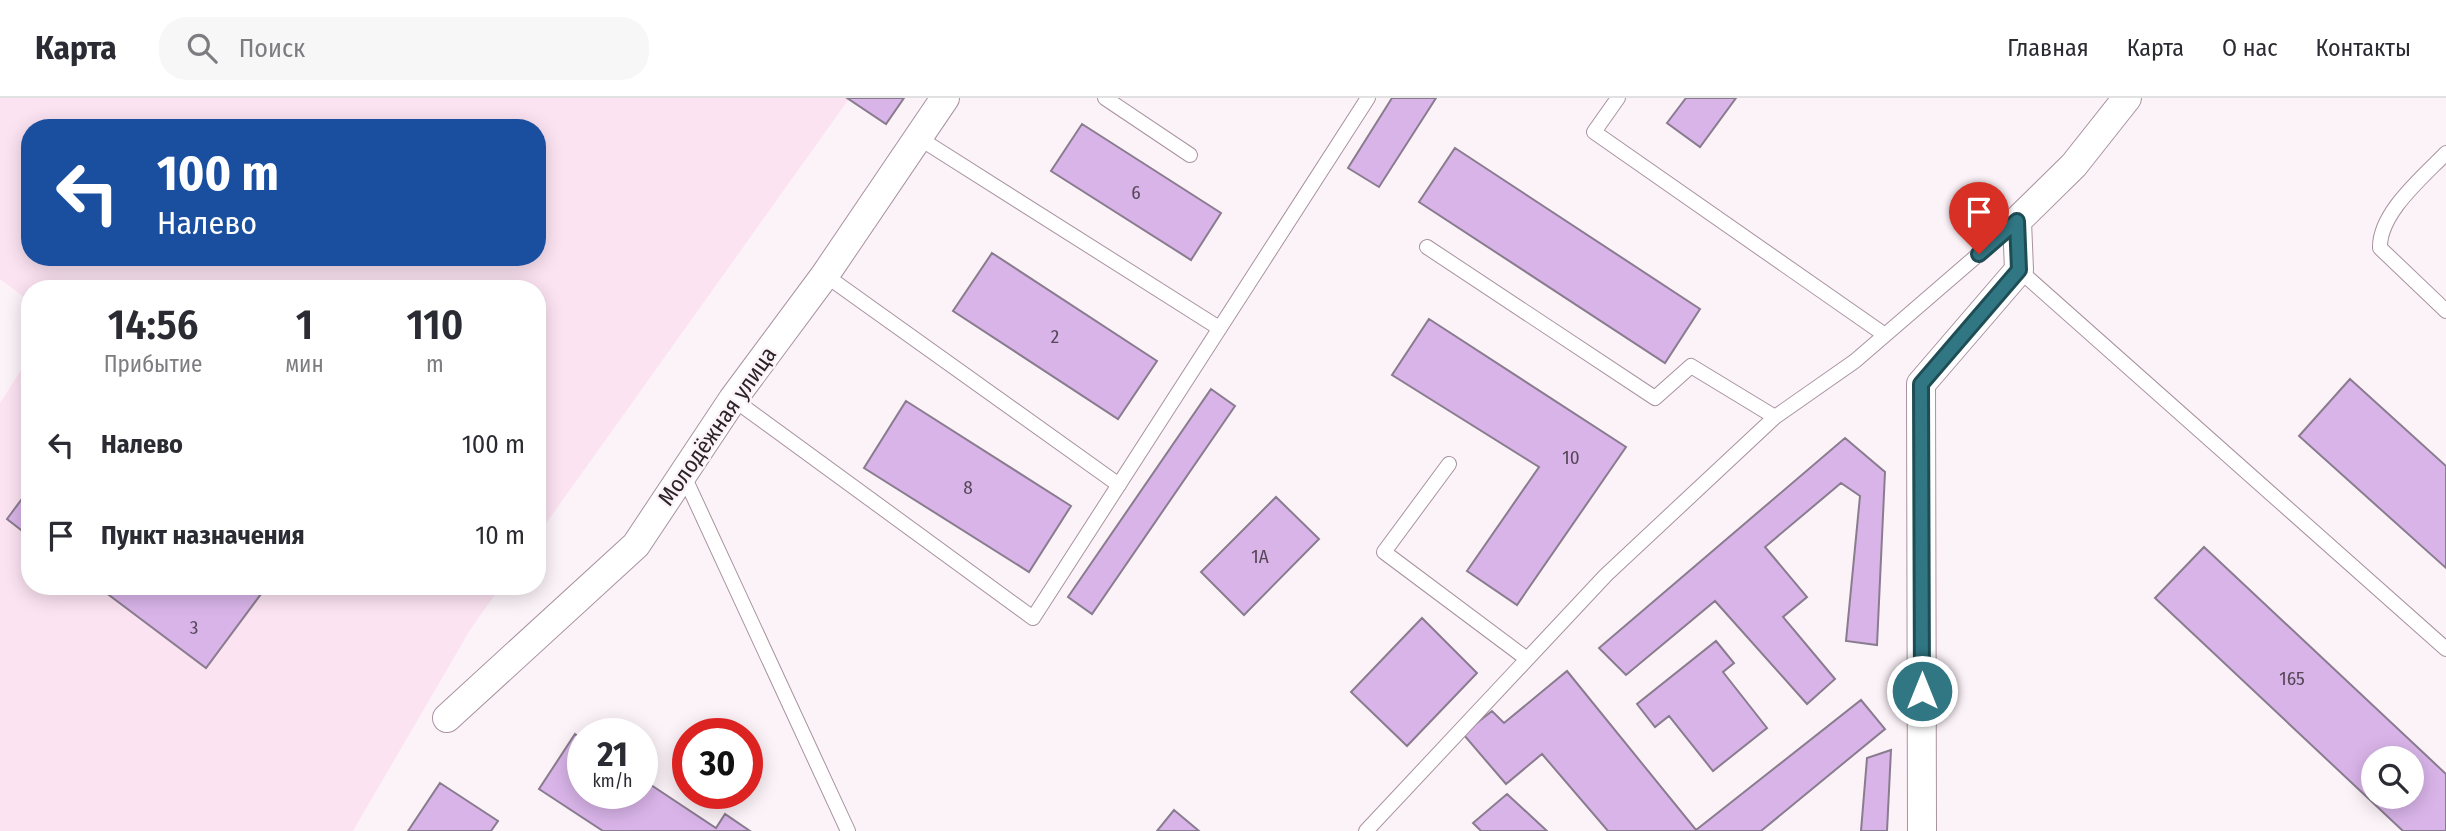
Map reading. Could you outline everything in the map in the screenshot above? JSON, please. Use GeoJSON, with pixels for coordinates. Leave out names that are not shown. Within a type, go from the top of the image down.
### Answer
{"type":"FeatureCollection","features":[{"type":"Feature","properties":{"kind":"street","name":"Молодёжная улица"},"geometry":{"type":"LineString","coordinates":[[447,718],[636,545],[733,399],[825,275],[945,98]]}},
{"type":"Feature","properties":{"kind":"street"},"geometry":{"type":"LineString","coordinates":[[1922,831],[1921,384],[2019,270],[2017,221],[2074,165],[2127,98]]}},
{"type":"Feature","properties":{"kind":"lane"},"geometry":{"type":"LineString","coordinates":[[1105,98],[1190,155]]}},
{"type":"Feature","properties":{"kind":"lane"},"geometry":{"type":"LineString","coordinates":[[733,399],[1032,618],[1368,98]]}},
{"type":"Feature","properties":{"kind":"lane"},"geometry":{"type":"LineString","coordinates":[[1618,98],[1594,132],[1885,335]]}},
{"type":"Feature","properties":{"kind":"lane"},"geometry":{"type":"LineString","coordinates":[[919,138],[1219,328]]}},
{"type":"Feature","properties":{"kind":"lane"},"geometry":{"type":"LineString","coordinates":[[2446,153],[2389,215],[2379,234],[2380,248],[2446,311]]}},
{"type":"Feature","properties":{"kind":"lane"},"geometry":{"type":"LineString","coordinates":[[1366,831],[1605,575],[1775,417],[1855,361],[2017,221]]}},
{"type":"Feature","properties":{"kind":"lane"},"geometry":{"type":"LineString","coordinates":[[1427,247],[1655,398],[1691,366],[1775,417]]}},
{"type":"Feature","properties":{"kind":"lane"},"geometry":{"type":"LineString","coordinates":[[2019,270],[2446,649]]}},
{"type":"Feature","properties":{"kind":"lane"},"geometry":{"type":"LineString","coordinates":[[825,275],[1119,485]]}},
{"type":"Feature","properties":{"kind":"lane"},"geometry":{"type":"LineString","coordinates":[[1449,464],[1384,552],[1527,659]]}},
{"type":"Feature","properties":{"kind":"lane"},"geometry":{"type":"LineString","coordinates":[[683,474],[848,831]]}},
{"type":"Feature","properties":{"kind":"shaded area"},"geometry":{"type":"Polygon","coordinates":[[[0,98],[849,99],[546,523],[546,280],[21,280],[21,295],[0,279],[0,98]]]}},
{"type":"Feature","properties":{"kind":"shaded area"},"geometry":{"type":"Polygon","coordinates":[[[21,370],[21,595],[495,595],[470,630],[353,831],[0,831],[0,403],[21,370]]]}},
{"type":"Feature","properties":{"kind":"building"},"geometry":{"type":"Polygon","coordinates":[[[847,98],[904,98],[886,124],[847,98]]]}},
{"type":"Feature","properties":{"kind":"building"},"geometry":{"type":"Polygon","coordinates":[[[1392,98],[1436,98],[1379,187],[1348,168],[1392,98]]]}},
{"type":"Feature","properties":{"kind":"building"},"geometry":{"type":"Polygon","coordinates":[[[1686,98],[1736,98],[1700,147],[1667,123],[1686,98]]]}},
{"type":"Feature","properties":{"kind":"building"},"geometry":{"type":"Polygon","coordinates":[[[1082,124],[1221,213],[1191,260],[1051,171],[1082,124]]]}},
{"type":"Feature","properties":{"kind":"building"},"geometry":{"type":"Polygon","coordinates":[[[1455,148],[1700,309],[1665,363],[1419,202],[1455,148]]]}},
{"type":"Feature","properties":{"kind":"building"},"geometry":{"type":"Polygon","coordinates":[[[992,253],[1157,361],[1118,419],[953,311],[992,253]]]}},
{"type":"Feature","properties":{"kind":"building"},"geometry":{"type":"Polygon","coordinates":[[[1429,319],[1626,447],[1517,605],[1467,571],[1539,467],[1392,375],[1429,319]]]}},
{"type":"Feature","properties":{"kind":"building"},"geometry":{"type":"Polygon","coordinates":[[[2350,379],[2446,466],[2446,568],[2299,436],[2350,379]]]}},
{"type":"Feature","properties":{"kind":"building"},"geometry":{"type":"Polygon","coordinates":[[[1211,389],[1235,406],[1092,614],[1068,597],[1211,389]]]}},
{"type":"Feature","properties":{"kind":"building"},"geometry":{"type":"Polygon","coordinates":[[[906,401],[1071,506],[1029,572],[864,468],[906,401]]]}},
{"type":"Feature","properties":{"kind":"building"},"geometry":{"type":"Polygon","coordinates":[[[1845,438],[1885,472],[1877,645],[1846,641],[1860,496],[1841,483],[1765,547],[1807,597],[1783,617],[1835,679],[1807,704],[1715,601],[1626,675],[1599,648],[1845,438]]]}},
{"type":"Feature","properties":{"kind":"building"},"geometry":{"type":"Polygon","coordinates":[[[1276,497],[1319,539],[1244,615],[1201,572],[1276,497]]]}},
{"type":"Feature","properties":{"kind":"building"},"geometry":{"type":"Polygon","coordinates":[[[21,500],[21,530],[7,519],[21,500]]]}},
{"type":"Feature","properties":{"kind":"building"},"geometry":{"type":"Polygon","coordinates":[[[2204,547],[2416,746],[2361,746],[2361,792],[2155,598],[2204,547]]]}},
{"type":"Feature","properties":{"kind":"building"},"geometry":{"type":"Polygon","coordinates":[[[109,595],[260,595],[206,668],[109,595]]]}},
{"type":"Feature","properties":{"kind":"building"},"geometry":{"type":"Polygon","coordinates":[[[1422,618],[1477,673],[1407,746],[1351,692],[1422,618]]]}},
{"type":"Feature","properties":{"kind":"building"},"geometry":{"type":"Polygon","coordinates":[[[1716,641],[1734,663],[1723,672],[1767,728],[1713,771],[1669,716],[1655,727],[1637,704],[1716,641]]]}},
{"type":"Feature","properties":{"kind":"building"},"geometry":{"type":"Polygon","coordinates":[[[1567,671],[1696,830],[1861,700],[1885,729],[1761,831],[1608,831],[1542,754],[1506,784],[1463,734],[1492,711],[1504,723],[1567,671]]]}},
{"type":"Feature","properties":{"kind":"building"},"geometry":{"type":"Polygon","coordinates":[[[567,746],[567,807],[539,789],[567,746]]]}},
{"type":"Feature","properties":{"kind":"building"},"geometry":{"type":"Polygon","coordinates":[[[1891,750],[1887,831],[1861,831],[1867,758],[1891,750]]]}},
{"type":"Feature","properties":{"kind":"building"},"geometry":{"type":"Polygon","coordinates":[[[2424,753],[2446,774],[2446,831],[2403,831],[2380,809],[2424,809],[2424,753]]]}},
{"type":"Feature","properties":{"kind":"building"},"geometry":{"type":"Polygon","coordinates":[[[440,783],[498,821],[491,831],[408,831],[440,783]]]}},
{"type":"Feature","properties":{"kind":"building"},"geometry":{"type":"Polygon","coordinates":[[[658,790],[672,799],[672,809],[687,809],[716,828],[725,814],[750,831],[603,831],[569,809],[658,809],[658,790]]]}},
{"type":"Feature","properties":{"kind":"building"},"geometry":{"type":"Polygon","coordinates":[[[1507,794],[1547,831],[1481,831],[1473,823],[1507,794]]]}},
{"type":"Feature","properties":{"kind":"building"},"geometry":{"type":"Polygon","coordinates":[[[1174,810],[1199,831],[1157,831],[1174,810]]]}},
{"type":"Feature","properties":{"kind":"route"},"geometry":{"type":"LineString","coordinates":[[1922,691],[1921,384],[2019,270],[2017,221],[1979,254]]}}]}
